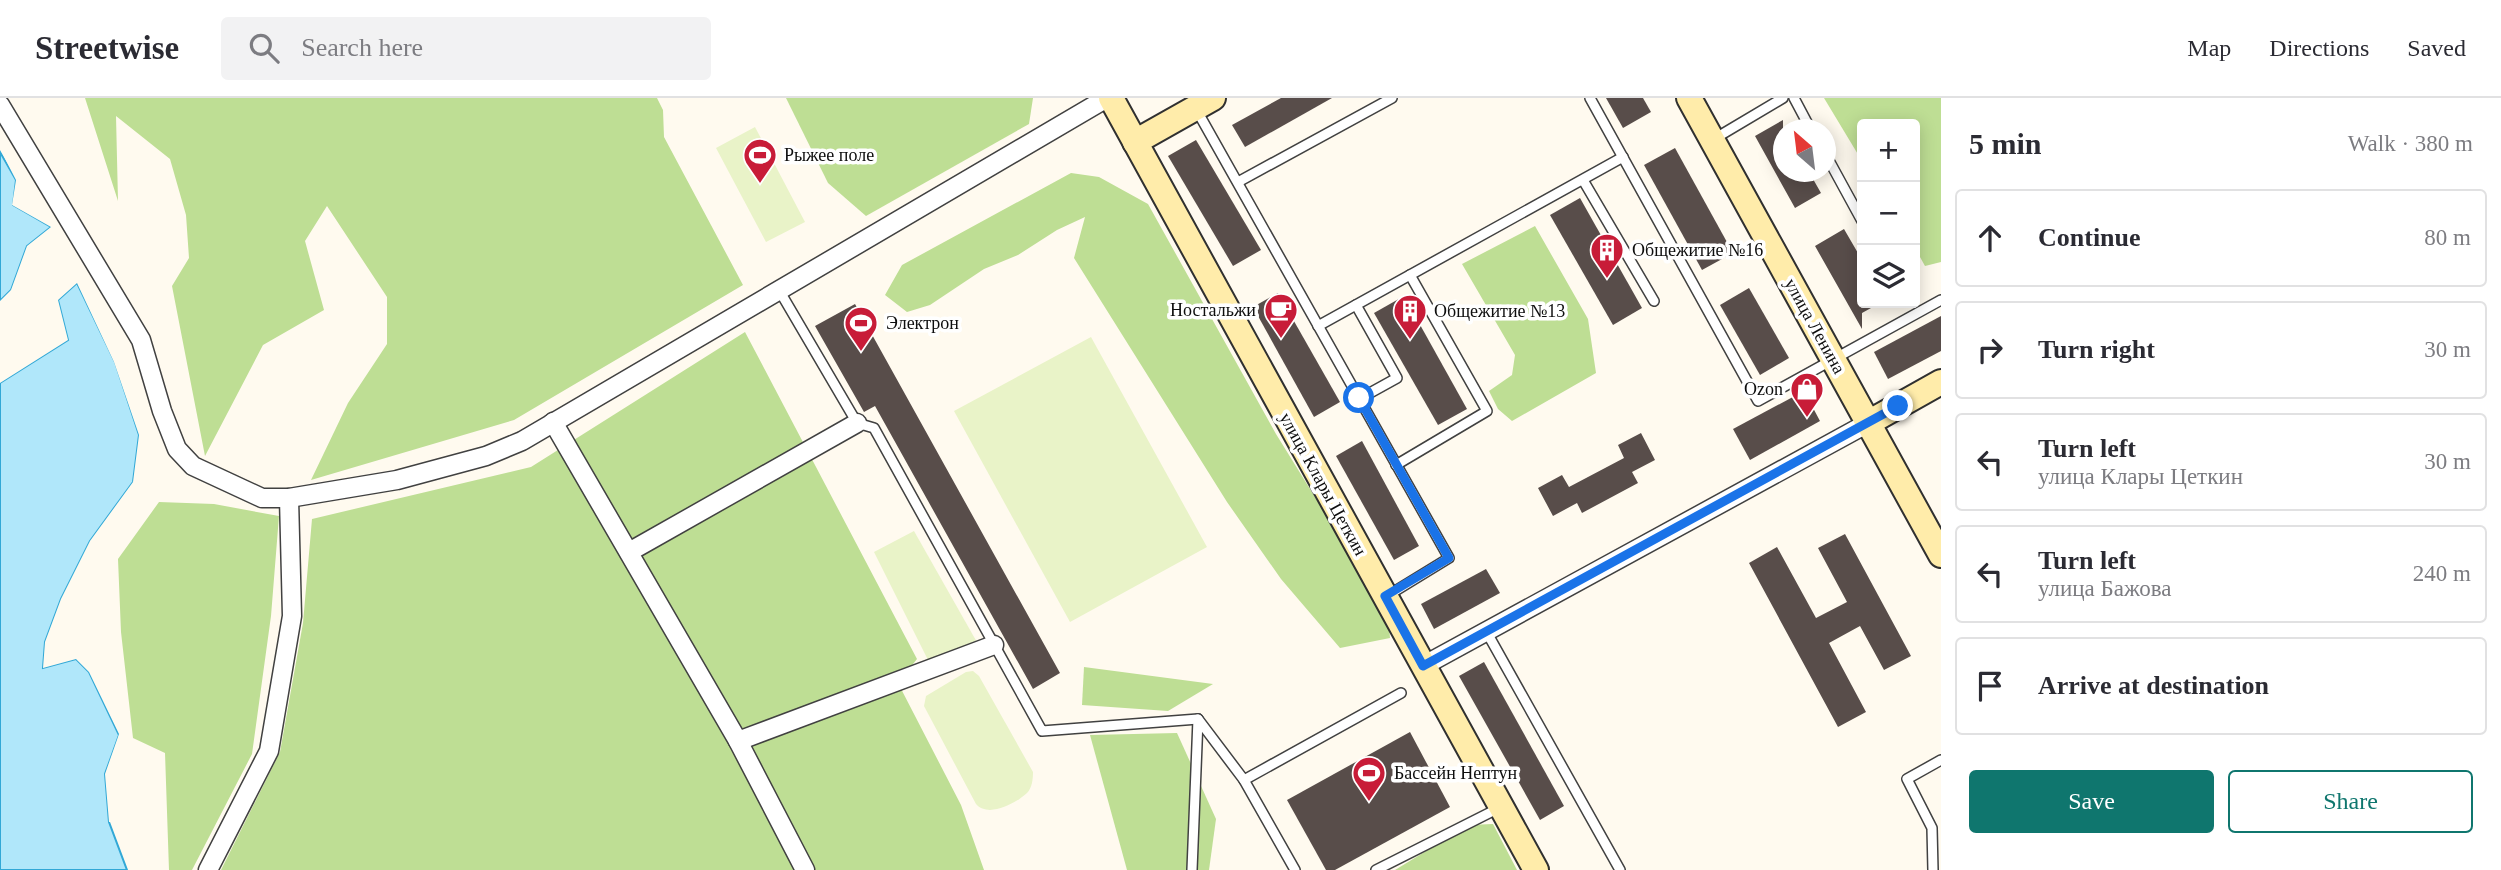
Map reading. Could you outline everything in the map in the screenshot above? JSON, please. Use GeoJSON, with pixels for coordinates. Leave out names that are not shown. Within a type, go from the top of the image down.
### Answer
{"type":"FeatureCollection","features":[{"type":"Feature","properties":{"kind":"street","name":"улица Клары Цеткин"},"geometry":{"type":"LineString","coordinates":[[1109,98],[1536,870]]}},
{"type":"Feature","properties":{"kind":"street"},"geometry":{"type":"LineString","coordinates":[[0,105],[141,340],[162,411],[177,449],[193,466],[262,498],[289,498],[397,480],[486,456],[522,440],[1109,98]]}},
{"type":"Feature","properties":{"kind":"street","name":"улица Ленина"},"geometry":{"type":"LineString","coordinates":[[1689,98],[1941,555]]}},
{"type":"Feature","properties":{"kind":"street"},"geometry":{"type":"LineString","coordinates":[[1135,142],[1204,103]]}},
{"type":"Feature","properties":{"kind":"street"},"geometry":{"type":"LineString","coordinates":[[1423,666],[1941,382]]}},
{"type":"Feature","properties":{"kind":"street"},"geometry":{"type":"LineString","coordinates":[[553,422],[738,741],[805,870]]}},
{"type":"Feature","properties":{"kind":"street"},"geometry":{"type":"LineString","coordinates":[[629,552],[856,423]]}},
{"type":"Feature","properties":{"kind":"street"},"geometry":{"type":"LineString","coordinates":[[208,870],[269,751],[292,616],[289,498]]}},
{"type":"Feature","properties":{"kind":"street"},"geometry":{"type":"LineString","coordinates":[[738,741],[994,645]]}},
{"type":"Feature","properties":{"kind":"lane"},"geometry":{"type":"LineString","coordinates":[[1238,182],[1391,98]]}},
{"type":"Feature","properties":{"kind":"lane"},"geometry":{"type":"LineString","coordinates":[[1590,98],[1758,401],[1941,300]]}},
{"type":"Feature","properties":{"kind":"lane"},"geometry":{"type":"LineString","coordinates":[[1712,140],[1783,98]]}},
{"type":"Feature","properties":{"kind":"lane"},"geometry":{"type":"LineString","coordinates":[[1794,98],[1805,119]]}},
{"type":"Feature","properties":{"kind":"lane"},"geometry":{"type":"LineString","coordinates":[[1204,103],[1238,182],[1449,558],[1385,596]]}},
{"type":"Feature","properties":{"kind":"lane"},"geometry":{"type":"LineString","coordinates":[[1318,326],[1623,157]]}},
{"type":"Feature","properties":{"kind":"lane"},"geometry":{"type":"LineString","coordinates":[[1836,175],[1857,212]]}},
{"type":"Feature","properties":{"kind":"lane"},"geometry":{"type":"LineString","coordinates":[[1583,180],[1654,301]]}},
{"type":"Feature","properties":{"kind":"lane"},"geometry":{"type":"LineString","coordinates":[[1396,464],[1487,411],[1410,275]]}},
{"type":"Feature","properties":{"kind":"lane"},"geometry":{"type":"LineString","coordinates":[[779,290],[856,423],[874,428],[1042,731],[1198,719]]}},
{"type":"Feature","properties":{"kind":"lane"},"geometry":{"type":"LineString","coordinates":[[1356,305],[1396,377],[1359,398]]}},
{"type":"Feature","properties":{"kind":"lane"},"geometry":{"type":"LineString","coordinates":[[1486,631],[1620,870]]}},
{"type":"Feature","properties":{"kind":"lane"},"geometry":{"type":"LineString","coordinates":[[1244,780],[1401,693]]}},
{"type":"Feature","properties":{"kind":"lane"},"geometry":{"type":"LineString","coordinates":[[1198,719],[1244,780],[1294,870]]}},
{"type":"Feature","properties":{"kind":"lane"},"geometry":{"type":"LineString","coordinates":[[1192,870],[1198,719]]}},
{"type":"Feature","properties":{"kind":"lane"},"geometry":{"type":"LineString","coordinates":[[1933,870],[1932,828],[1907,779],[1941,760]]}},
{"type":"Feature","properties":{"kind":"lane"},"geometry":{"type":"LineString","coordinates":[[1376,870],[1501,807]]}},
{"type":"Feature","properties":{"kind":"green space"},"geometry":{"type":"Polygon","coordinates":[[[85,98],[657,98],[663,110],[664,137],[743,285],[514,420],[311,480],[348,403],[387,344],[387,297],[327,206],[305,241],[324,310],[263,345],[205,456],[172,286],[189,258],[186,215],[170,159],[116,116],[118,201],[85,98]]]}},
{"type":"Feature","properties":{"kind":"green space"},"geometry":{"type":"Polygon","coordinates":[[[786,98],[1033,98],[1029,124],[866,216],[828,183],[786,98]]]}},
{"type":"Feature","properties":{"kind":"green space"},"geometry":{"type":"Polygon","coordinates":[[[1824,98],[1941,98],[1941,262],[1925,266],[1920,257],[1920,119],[1857,119],[1857,153],[1824,98]]]}},
{"type":"Feature","properties":{"kind":"green space","name":"Рыжее поле"},"geometry":{"type":"Polygon","coordinates":[[[755,127],[805,222],[766,242],[716,148],[755,127]]]}},
{"type":"Feature","properties":{"kind":"green space"},"geometry":{"type":"Polygon","coordinates":[[[1071,173],[1099,177],[1148,204],[1276,434],[1388,615],[1390,638],[1340,648],[1281,579],[1227,502],[1074,258],[1085,217],[1057,230],[1018,255],[984,269],[930,305],[907,312],[885,295],[902,265],[1071,173]]]}},
{"type":"Feature","properties":{"kind":"green space"},"geometry":{"type":"Polygon","coordinates":[[[1535,226],[1588,319],[1596,373],[1512,421],[1498,409],[1489,391],[1512,375],[1515,355],[1462,264],[1535,226]]]}},
{"type":"Feature","properties":{"kind":"green space"},"geometry":{"type":"Polygon","coordinates":[[[745,332],[917,659],[898,683],[961,805],[984,870],[221,870],[280,752],[303,623],[312,519],[531,467],[745,332]]]}},
{"type":"Feature","properties":{"kind":"green space"},"geometry":{"type":"Polygon","coordinates":[[[1091,337],[1207,547],[1070,622],[954,411],[1091,337]]]}},
{"type":"Feature","properties":{"kind":"green space"},"geometry":{"type":"Polygon","coordinates":[[[159,502],[214,504],[279,516],[271,616],[252,754],[192,870],[169,870],[165,753],[133,738],[121,632],[118,559],[159,502]]]}},
{"type":"Feature","properties":{"kind":"green space"},"geometry":{"type":"Polygon","coordinates":[[[914,531],[978,644],[928,660],[874,552],[914,531]]]}},
{"type":"Feature","properties":{"kind":"green space"},"geometry":{"type":"Polygon","coordinates":[[[1084,667],[1213,684],[1168,711],[1082,705],[1084,667]]]}},
{"type":"Feature","properties":{"kind":"green space"},"geometry":{"type":"Polygon","coordinates":[[[973,671],[979,676],[1033,772],[1027,793],[1009,805],[994,810],[981,808],[976,804],[924,706],[926,696],[966,672],[973,671]]]}},
{"type":"Feature","properties":{"kind":"green space"},"geometry":{"type":"Polygon","coordinates":[[[1177,733],[1216,819],[1209,870],[1127,870],[1090,735],[1177,733]]]}},
{"type":"Feature","properties":{"kind":"green space"},"geometry":{"type":"Polygon","coordinates":[[[1493,824],[1517,870],[1395,870],[1469,825],[1493,824]]]}},
{"type":"Feature","properties":{"kind":"water"},"geometry":{"type":"Polygon","coordinates":[[[0,152],[16,180],[13,205],[51,227],[27,246],[11,290],[0,301],[0,152]]]}},
{"type":"Feature","properties":{"kind":"water"},"geometry":{"type":"Polygon","coordinates":[[[77,283],[115,362],[139,435],[133,482],[90,541],[61,599],[45,642],[43,668],[76,659],[89,672],[119,735],[105,774],[109,822],[127,870],[0,870],[0,383],[68,340],[58,300],[77,283]]]}},
{"type":"Feature","properties":{"kind":"pier"},"geometry":{"type":"Polygon","coordinates":[[[0,149],[19,179],[16,203],[55,227],[30,248],[15,291],[0,305],[0,301],[11,290],[27,246],[51,227],[12,205],[16,180],[0,149]]]}},
{"type":"Feature","properties":{"kind":"pier"},"geometry":{"type":"Polygon","coordinates":[[[75,280],[80,281],[118,361],[142,435],[136,483],[93,543],[64,601],[49,642],[47,663],[78,657],[92,670],[122,733],[109,774],[113,822],[109,822],[105,774],[119,734],[89,672],[76,659],[43,668],[45,642],[61,599],[90,541],[133,482],[139,435],[114,362],[77,283],[58,300],[68,340],[0,383],[0,379],[64,338],[54,300],[75,280]]]}},
{"type":"Feature","properties":{"kind":"building"},"geometry":{"type":"Polygon","coordinates":[[[1281,98],[1332,98],[1245,147],[1232,125],[1281,98]]]}},
{"type":"Feature","properties":{"kind":"building"},"geometry":{"type":"Polygon","coordinates":[[[1606,98],[1643,98],[1651,112],[1623,128],[1606,98]]]}},
{"type":"Feature","properties":{"kind":"building"},"geometry":{"type":"Polygon","coordinates":[[[1773,126],[1773,168],[1755,136],[1773,126]]]}},
{"type":"Feature","properties":{"kind":"building"},"geometry":{"type":"Polygon","coordinates":[[[1196,140],[1261,250],[1233,266],[1168,156],[1196,140]]]}},
{"type":"Feature","properties":{"kind":"building"},"geometry":{"type":"Polygon","coordinates":[[[1675,148],[1733,253],[1702,270],[1644,165],[1675,148]]]}},
{"type":"Feature","properties":{"kind":"building"},"geometry":{"type":"Polygon","coordinates":[[[1781,182],[1815,182],[1821,193],[1795,208],[1781,182]]]}},
{"type":"Feature","properties":{"kind":"building","name":"Общежитие №16"},"geometry":{"type":"Polygon","coordinates":[[[1580,198],[1642,308],[1613,325],[1550,215],[1580,198]]]}},
{"type":"Feature","properties":{"kind":"building"},"geometry":{"type":"Polygon","coordinates":[[[1844,229],[1857,251],[1857,308],[1871,308],[1862,313],[1862,329],[1815,246],[1844,229]]]}},
{"type":"Feature","properties":{"kind":"building"},"geometry":{"type":"Polygon","coordinates":[[[1749,288],[1789,358],[1760,375],[1720,305],[1749,288]]]}},
{"type":"Feature","properties":{"kind":"building"},"geometry":{"type":"Polygon","coordinates":[[[1278,293],[1340,402],[1314,417],[1253,307],[1278,293]]]}},
{"type":"Feature","properties":{"kind":"building","name":"Общежитие №13"},"geometry":{"type":"Polygon","coordinates":[[[1404,296],[1467,409],[1438,425],[1374,313],[1404,296]]]}},
{"type":"Feature","properties":{"kind":"building"},"geometry":{"type":"Polygon","coordinates":[[[855,304],[1060,673],[1033,689],[875,406],[864,412],[815,326],[855,304]]]}},
{"type":"Feature","properties":{"kind":"building"},"geometry":{"type":"Polygon","coordinates":[[[1941,316],[1941,351],[1888,379],[1874,352],[1941,316]]]}},
{"type":"Feature","properties":{"kind":"building"},"geometry":{"type":"Polygon","coordinates":[[[1804,391],[1820,421],[1750,460],[1733,429],[1804,391]]]}},
{"type":"Feature","properties":{"kind":"building"},"geometry":{"type":"Polygon","coordinates":[[[1641,433],[1655,460],[1632,472],[1638,483],[1582,513],[1577,503],[1553,516],[1538,488],[1562,475],[1569,487],[1624,458],[1618,445],[1641,433]]]}},
{"type":"Feature","properties":{"kind":"building"},"geometry":{"type":"Polygon","coordinates":[[[1362,441],[1419,546],[1394,560],[1336,456],[1362,441]]]}},
{"type":"Feature","properties":{"kind":"building"},"geometry":{"type":"Polygon","coordinates":[[[1845,534],[1911,656],[1884,670],[1860,626],[1829,643],[1866,712],[1838,727],[1749,563],[1777,547],[1816,618],[1847,602],[1818,548],[1845,534]]]}},
{"type":"Feature","properties":{"kind":"building"},"geometry":{"type":"Polygon","coordinates":[[[1486,569],[1500,593],[1434,629],[1421,604],[1486,569]]]}},
{"type":"Feature","properties":{"kind":"building"},"geometry":{"type":"Polygon","coordinates":[[[1484,662],[1564,806],[1540,820],[1459,676],[1484,662]]]}},
{"type":"Feature","properties":{"kind":"building","name":"Бассейн Нептун"},"geometry":{"type":"Polygon","coordinates":[[[1410,732],[1450,807],[1335,870],[1326,870],[1287,800],[1410,732]]]}},
{"type":"Feature","properties":{"kind":"place","name":"Рыжее поле"},"geometry":{"type":"Point","coordinates":[760,185]}},
{"type":"Feature","properties":{"kind":"place","name":"Общежитие №16"},"geometry":{"type":"Point","coordinates":[1607,280]}},
{"type":"Feature","properties":{"kind":"place","name":"Ностальжи"},"geometry":{"type":"Point","coordinates":[1281,340]}},
{"type":"Feature","properties":{"kind":"place","name":"Общежитие №13"},"geometry":{"type":"Point","coordinates":[1410,341]}},
{"type":"Feature","properties":{"kind":"place","name":"Электрон"},"geometry":{"type":"Point","coordinates":[861,353]}},
{"type":"Feature","properties":{"kind":"place","name":"Ozon"},"geometry":{"type":"Point","coordinates":[1807,419]}},
{"type":"Feature","properties":{"kind":"place","name":"Бассейн Нептун"},"geometry":{"type":"Point","coordinates":[1369,803]}},
{"type":"Feature","properties":{"kind":"route"},"geometry":{"type":"LineString","coordinates":[[1359,398],[1449,558],[1385,596],[1423,666],[1898,406]]}}]}
